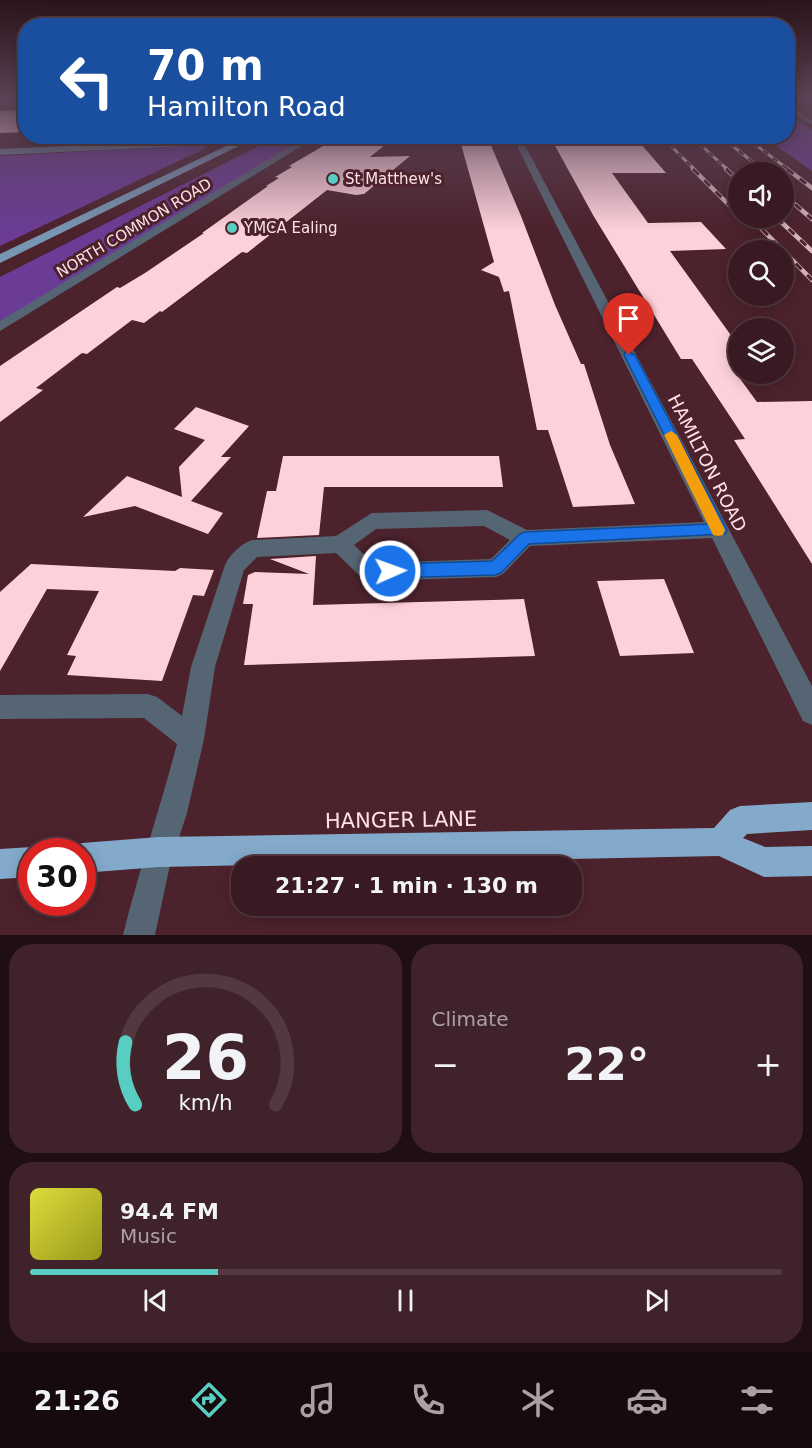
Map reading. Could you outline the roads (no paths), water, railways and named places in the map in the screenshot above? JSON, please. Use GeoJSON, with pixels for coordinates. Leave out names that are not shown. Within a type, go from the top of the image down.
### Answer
{"type":"FeatureCollection","features":[{"type":"Feature","properties":{"kind":"highway"},"geometry":{"type":"LineString","coordinates":[[720,842],[740,819],[812,816]]}},
{"type":"Feature","properties":{"kind":"highway","name":"HANGER LANE"},"geometry":{"type":"LineString","coordinates":[[96,857],[159,852],[720,842],[764,862],[812,861]]}},
{"type":"Feature","properties":{"kind":"highway"},"geometry":{"type":"LineString","coordinates":[[0,864],[18,863]]}},
{"type":"Feature","properties":{"kind":"main road"},"geometry":{"type":"LineString","coordinates":[[0,259],[238,144]]}},
{"type":"Feature","properties":{"kind":"street"},"geometry":{"type":"LineString","coordinates":[[0,152],[178,144]]}},
{"type":"Feature","properties":{"kind":"street","name":"NORTH COMMON ROAD"},"geometry":{"type":"LineString","coordinates":[[0,327],[301,144]]}},
{"type":"Feature","properties":{"kind":"street","name":"HAMILTON ROAD"},"geometry":{"type":"LineString","coordinates":[[520,144],[812,711]]}},
{"type":"Feature","properties":{"kind":"street"},"geometry":{"type":"LineString","coordinates":[[139,935],[159,852],[173,813],[191,739],[203,667],[235,565],[252,549],[340,544],[372,521],[487,518],[525,538],[719,530]]}},
{"type":"Feature","properties":{"kind":"street"},"geometry":{"type":"LineString","coordinates":[[340,544],[369,572],[495,568],[525,538]]}},
{"type":"Feature","properties":{"kind":"street"},"geometry":{"type":"LineString","coordinates":[[0,707],[148,706],[191,739]]}},
{"type":"Feature","properties":{"kind":"railway"},"geometry":{"type":"LineString","coordinates":[[669,144],[695,170]]}},
{"type":"Feature","properties":{"kind":"railway"},"geometry":{"type":"LineString","coordinates":[[700,144],[728,170]]}},
{"type":"Feature","properties":{"kind":"railway"},"geometry":{"type":"LineString","coordinates":[[730,144],[753,162]]}},
{"type":"Feature","properties":{"kind":"railway"},"geometry":{"type":"LineString","coordinates":[[755,144],[778,162]]}},
{"type":"Feature","properties":{"kind":"railway"},"geometry":{"type":"LineString","coordinates":[[693,169],[728,204]]}},
{"type":"Feature","properties":{"kind":"railway"},"geometry":{"type":"LineString","coordinates":[[794,174],[812,188]]}},
{"type":"Feature","properties":{"kind":"railway"},"geometry":{"type":"LineString","coordinates":[[794,203],[812,219]]}},
{"type":"Feature","properties":{"kind":"railway"},"geometry":{"type":"LineString","coordinates":[[761,228],[812,280]]}},
{"type":"Feature","properties":{"kind":"railway"},"geometry":{"type":"LineString","coordinates":[[788,228],[812,251]]}},
{"type":"Feature","properties":{"kind":"place","name":"St Matthew's"},"geometry":{"type":"Point","coordinates":[333,179]}},
{"type":"Feature","properties":{"kind":"place","name":"YMCA Ealing"},"geometry":{"type":"Point","coordinates":[232,228]}}]}
